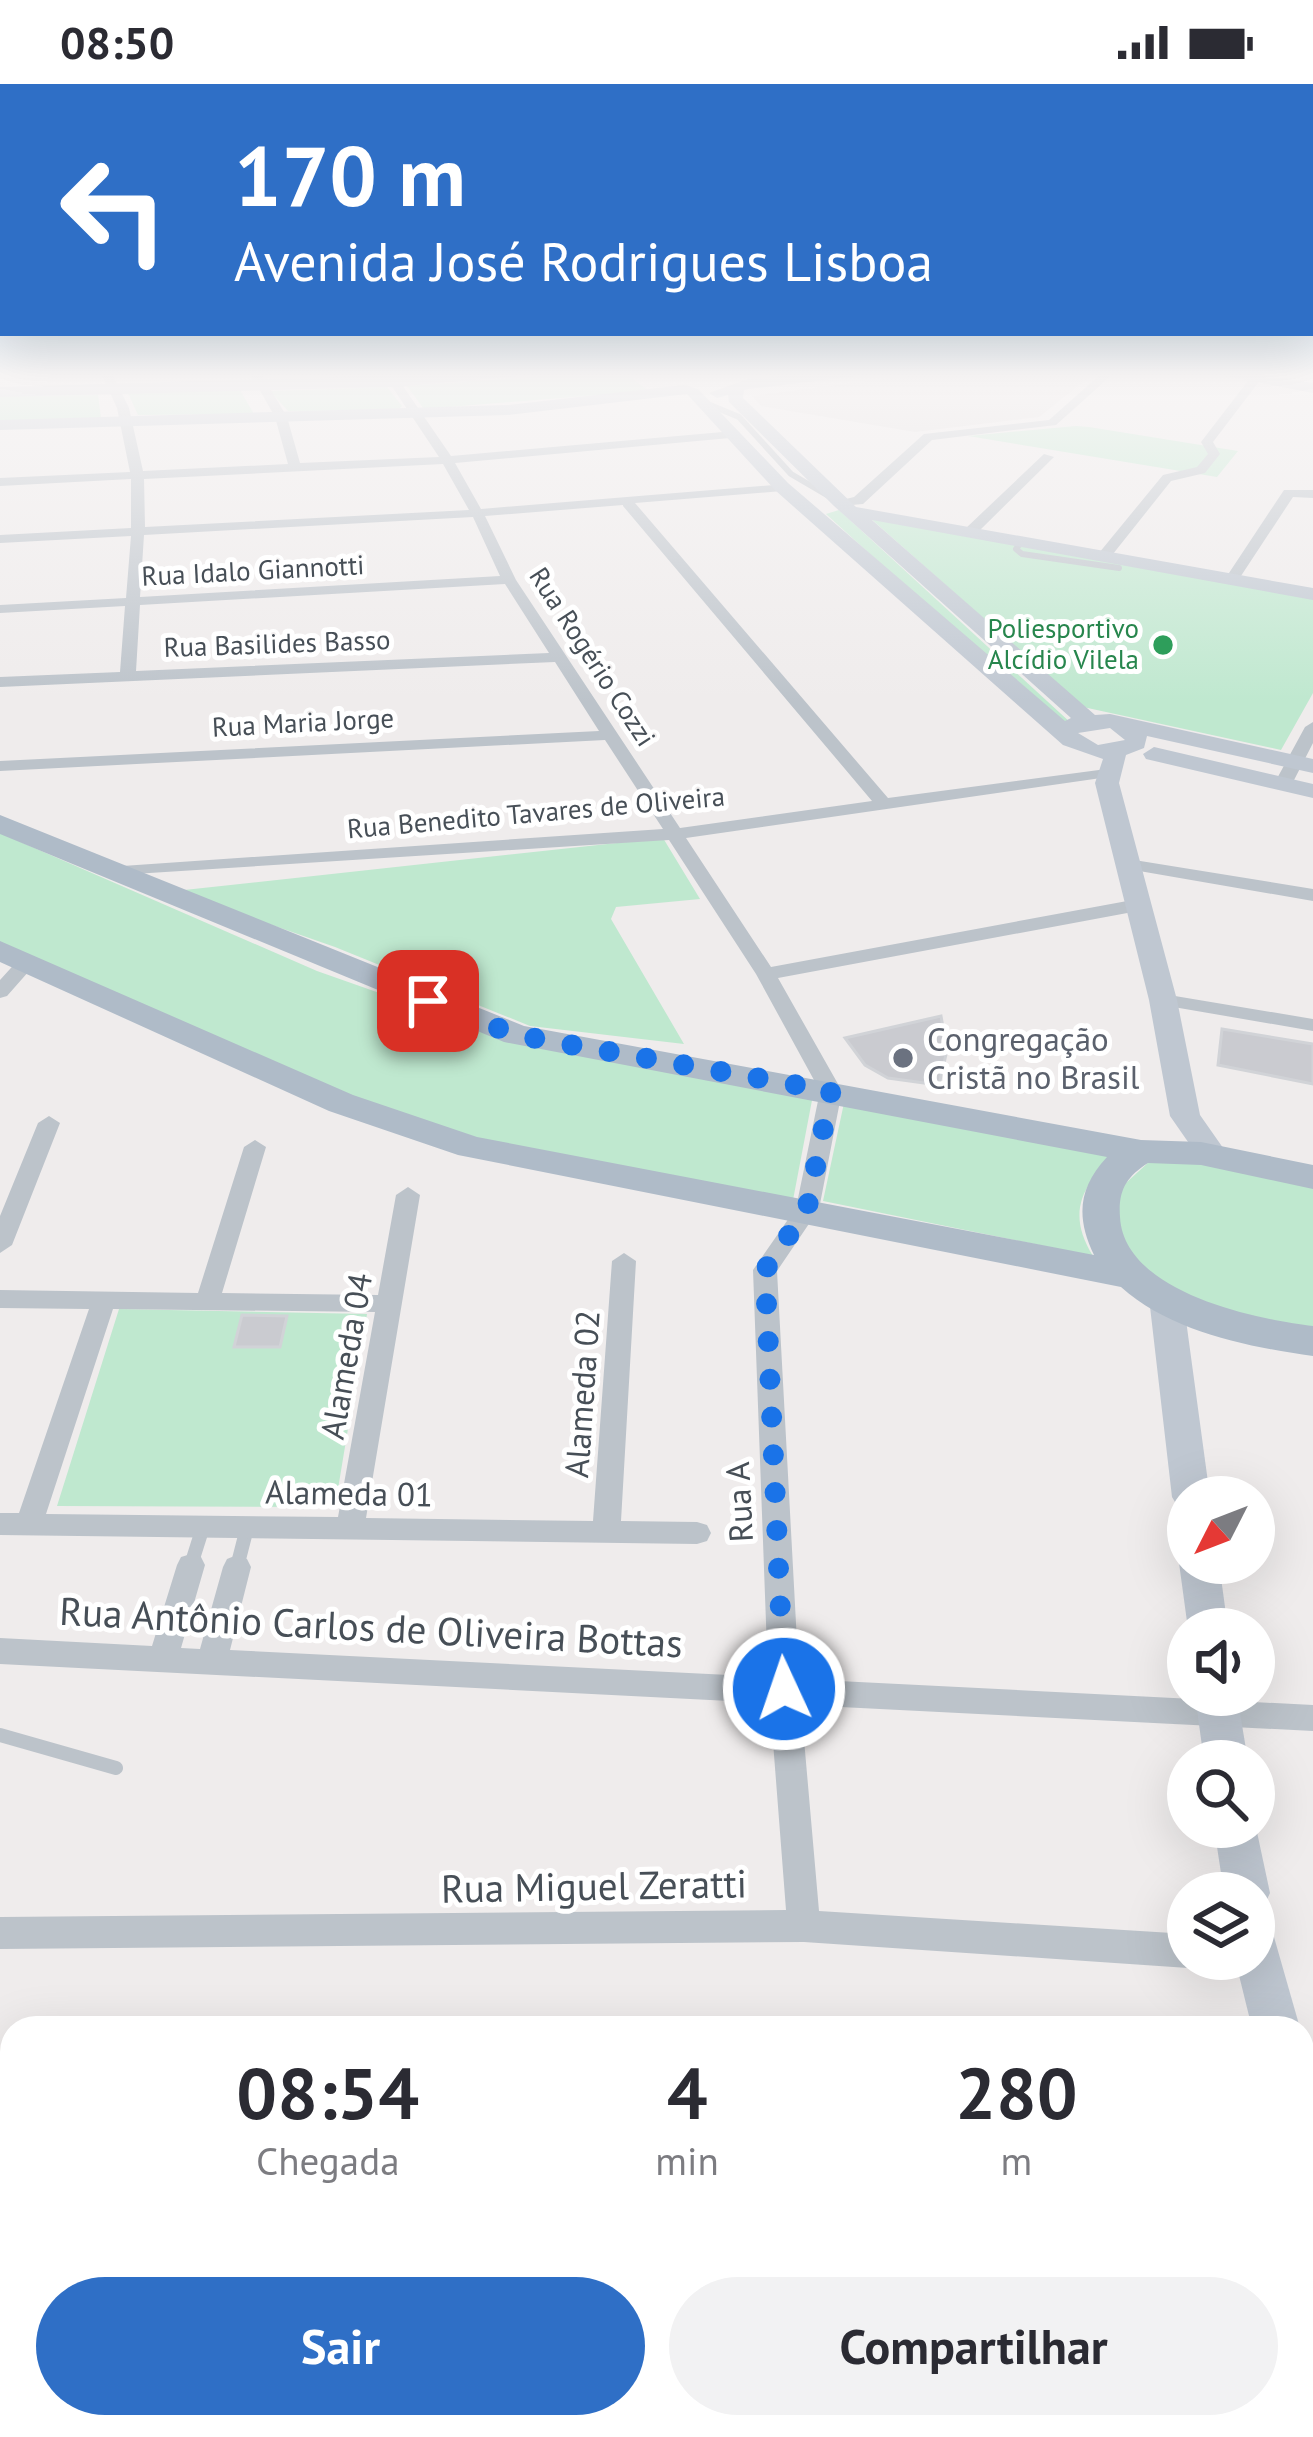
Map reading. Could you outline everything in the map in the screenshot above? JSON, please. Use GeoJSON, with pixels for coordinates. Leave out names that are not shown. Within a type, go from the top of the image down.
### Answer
{"type":"FeatureCollection","features":[{"type":"Feature","properties":{"kind":"main road"},"geometry":{"type":"LineString","coordinates":[[789,483],[1069,738],[1112,766],[1313,791]]}},
{"type":"Feature","properties":{"kind":"main road"},"geometry":{"type":"LineString","coordinates":[[819,483],[1087,720],[1303,764]]}},
{"type":"Feature","properties":{"kind":"main road"},"geometry":{"type":"LineString","coordinates":[[845,506],[1112,562],[1313,594]]}},
{"type":"Feature","properties":{"kind":"main road"},"geometry":{"type":"LineString","coordinates":[[870,529],[876,522],[896,519]]}},
{"type":"Feature","properties":{"kind":"main road"},"geometry":{"type":"LineString","coordinates":[[1069,738],[1087,720]]}},
{"type":"Feature","properties":{"kind":"main road"},"geometry":{"type":"LineString","coordinates":[[1121,724],[1136,736],[1112,766],[1128,864],[1163,1000],[1185,1116],[1213,1154]]}},
{"type":"Feature","properties":{"kind":"main road"},"geometry":{"type":"LineString","coordinates":[[0,824],[516,1035],[1148,1152],[1213,1154],[1313,1177]]}},
{"type":"Feature","properties":{"kind":"main road"},"geometry":{"type":"LineString","coordinates":[[13,956],[341,1103],[471,1147],[807,1209],[1149,1287],[1248,1333],[1313,1341]]}},
{"type":"Feature","properties":{"kind":"main road"},"geometry":{"type":"LineString","coordinates":[[1185,1116],[1148,1152],[1116,1170],[1101,1189],[1096,1216],[1102,1238],[1149,1287],[1187,1476]]}},
{"type":"Feature","properties":{"kind":"main road"},"geometry":{"type":"LineString","coordinates":[[1263,1980],[1273,2016]]}},
{"type":"Feature","properties":{"kind":"street"},"geometry":{"type":"LineString","coordinates":[[128,673],[130,602],[141,530],[137,483]]}},
{"type":"Feature","properties":{"kind":"street","name":"Rua Rogério Cozzi"},"geometry":{"type":"LineString","coordinates":[[461,483],[480,513],[508,580],[766,974],[831,1091]]}},
{"type":"Feature","properties":{"kind":"street"},"geometry":{"type":"LineString","coordinates":[[0,538],[628,503],[789,483]]}},
{"type":"Feature","properties":{"kind":"street"},"geometry":{"type":"LineString","coordinates":[[845,506],[879,483]]}},
{"type":"Feature","properties":{"kind":"street"},"geometry":{"type":"LineString","coordinates":[[970,532],[1021,483]]}},
{"type":"Feature","properties":{"kind":"street"},"geometry":{"type":"LineString","coordinates":[[1112,562],[1164,483]]}},
{"type":"Feature","properties":{"kind":"street"},"geometry":{"type":"LineString","coordinates":[[1232,579],[1289,493],[1313,494]]}},
{"type":"Feature","properties":{"kind":"street"},"geometry":{"type":"LineString","coordinates":[[628,503],[883,802]]}},
{"type":"Feature","properties":{"kind":"street","name":"Rua Idalo Giannotti"},"geometry":{"type":"LineString","coordinates":[[0,609],[508,580]]}},
{"type":"Feature","properties":{"kind":"street","name":"Rua Basilides Basso"},"geometry":{"type":"LineString","coordinates":[[0,682],[556,657]]}},
{"type":"Feature","properties":{"kind":"street"},"geometry":{"type":"LineString","coordinates":[[1282,784],[1303,764],[1313,727]]}},
{"type":"Feature","properties":{"kind":"street","name":"Rua Maria Jorge"},"geometry":{"type":"LineString","coordinates":[[0,766],[609,735]]}},
{"type":"Feature","properties":{"kind":"street","name":"Rua Benedito Tavares de Oliveira"},"geometry":{"type":"LineString","coordinates":[[108,872],[675,834],[1112,766]]}},
{"type":"Feature","properties":{"kind":"street"},"geometry":{"type":"LineString","coordinates":[[1128,864],[1313,895]]}},
{"type":"Feature","properties":{"kind":"street"},"geometry":{"type":"LineString","coordinates":[[766,974],[1138,905]]}},
{"type":"Feature","properties":{"kind":"street"},"geometry":{"type":"LineString","coordinates":[[0,992],[13,956]]}},
{"type":"Feature","properties":{"kind":"street"},"geometry":{"type":"LineString","coordinates":[[1163,1000],[1313,1025]]}},
{"type":"Feature","properties":{"kind":"street","name":"Rua A"},"geometry":{"type":"LineString","coordinates":[[804,1925],[784,1689],[765,1270],[807,1209],[831,1091]]}},
{"type":"Feature","properties":{"kind":"street"},"geometry":{"type":"LineString","coordinates":[[0,1245],[49,1123]]}},
{"type":"Feature","properties":{"kind":"street"},"geometry":{"type":"LineString","coordinates":[[207,1302],[255,1147]]}},
{"type":"Feature","properties":{"kind":"street","name":"Alameda 04"},"geometry":{"type":"LineString","coordinates":[[350,1529],[408,1195]]}},
{"type":"Feature","properties":{"kind":"street","name":"Alameda 02"},"geometry":{"type":"LineString","coordinates":[[606,1532],[624,1261]]}},
{"type":"Feature","properties":{"kind":"street"},"geometry":{"type":"LineString","coordinates":[[0,1299],[388,1304]]}},
{"type":"Feature","properties":{"kind":"street"},"geometry":{"type":"LineString","coordinates":[[15,1524],[104,1300]]}},
{"type":"Feature","properties":{"kind":"street","name":"Alameda 01"},"geometry":{"type":"LineString","coordinates":[[15,1524],[697,1533]]}},
{"type":"Feature","properties":{"kind":"street"},"geometry":{"type":"LineString","coordinates":[[163,1659],[191,1565]]}},
{"type":"Feature","properties":{"kind":"street"},"geometry":{"type":"LineString","coordinates":[[212,1661],[237,1568]]}},
{"type":"Feature","properties":{"kind":"street","name":"Rua Antônio Carlos de Oliveira Bottas"},"geometry":{"type":"LineString","coordinates":[[0,1651],[784,1689],[1167,1700]]}},
{"type":"Feature","properties":{"kind":"street","name":"Rua Antônio Carlos de Oliveira Bottas"},"geometry":{"type":"LineString","coordinates":[[1275,1712],[1313,1718]]}},
{"type":"Feature","properties":{"kind":"street","name":"Rua Miguel Zeratti"},"geometry":{"type":"LineString","coordinates":[[0,1933],[804,1925],[1167,1950]]}},
{"type":"Feature","properties":{"kind":"lane"},"geometry":{"type":"LineString","coordinates":[[789,483],[845,506]]}},
{"type":"Feature","properties":{"kind":"lane"},"geometry":{"type":"LineString","coordinates":[[191,1565],[203,1527]]}},
{"type":"Feature","properties":{"kind":"lane"},"geometry":{"type":"LineString","coordinates":[[237,1568],[248,1528]]}},
{"type":"Feature","properties":{"kind":"lane"},"geometry":{"type":"LineString","coordinates":[[0,1736],[116,1768]]}},
{"type":"Feature","properties":{"kind":"green space"},"geometry":{"type":"Polygon","coordinates":[[[839,510],[1072,724],[1055,722],[826,514],[839,510]]]}},
{"type":"Feature","properties":{"kind":"green space","name":"Poliesportivo Alcídio Vilela"},"geometry":{"type":"Polygon","coordinates":[[[869,517],[1313,598],[1313,693],[1281,750],[1083,707],[869,517]]]}},
{"type":"Feature","properties":{"kind":"green space"},"geometry":{"type":"Polygon","coordinates":[[[0,833],[317,971],[510,1039],[813,1095],[793,1200],[476,1141],[347,1097],[0,942],[0,833]]]}},
{"type":"Feature","properties":{"kind":"green space"},"geometry":{"type":"Polygon","coordinates":[[[663,838],[700,899],[616,907],[611,919],[684,1044],[530,1026],[335,947],[175,891],[663,838]]]}},
{"type":"Feature","properties":{"kind":"green space"},"geometry":{"type":"Polygon","coordinates":[[[844,1103],[1118,1154],[1095,1176],[1082,1200],[1080,1226],[1093,1256],[823,1201],[844,1103]]]}},
{"type":"Feature","properties":{"kind":"green space"},"geometry":{"type":"Polygon","coordinates":[[[1175,1159],[1313,1187],[1313,1331],[1205,1306],[1156,1279],[1136,1261],[1118,1234],[1116,1192],[1150,1161],[1175,1159]]]}},
{"type":"Feature","properties":{"kind":"green space"},"geometry":{"type":"Polygon","coordinates":[[[119,1309],[367,1314],[335,1507],[57,1506],[119,1309]]]}},
{"type":"Feature","properties":{"kind":"building","name":"Congregação Cristã no Brasil"},"geometry":{"type":"Polygon","coordinates":[[[941,1016],[947,1050],[939,1085],[888,1078],[865,1065],[845,1038],[941,1016]]]}},
{"type":"Feature","properties":{"kind":"building"},"geometry":{"type":"Polygon","coordinates":[[[1222,1029],[1313,1044],[1313,1084],[1218,1065],[1222,1029]]]}},
{"type":"Feature","properties":{"kind":"building"},"geometry":{"type":"Polygon","coordinates":[[[242,1315],[287,1316],[280,1347],[234,1347],[242,1315]]]}},
{"type":"Feature","properties":{"kind":"place","name":"Poliesportivo Alcídio Vilela"},"geometry":{"type":"Point","coordinates":[1163,645]}},
{"type":"Feature","properties":{"kind":"place","name":"Congregação Cristã no Brasil"},"geometry":{"type":"Point","coordinates":[903,1058]}},
{"type":"Feature","properties":{"kind":"route"},"geometry":{"type":"LineString","coordinates":[[428,1001],[516,1035],[831,1091],[807,1209],[765,1270],[784,1689]]}}]}
